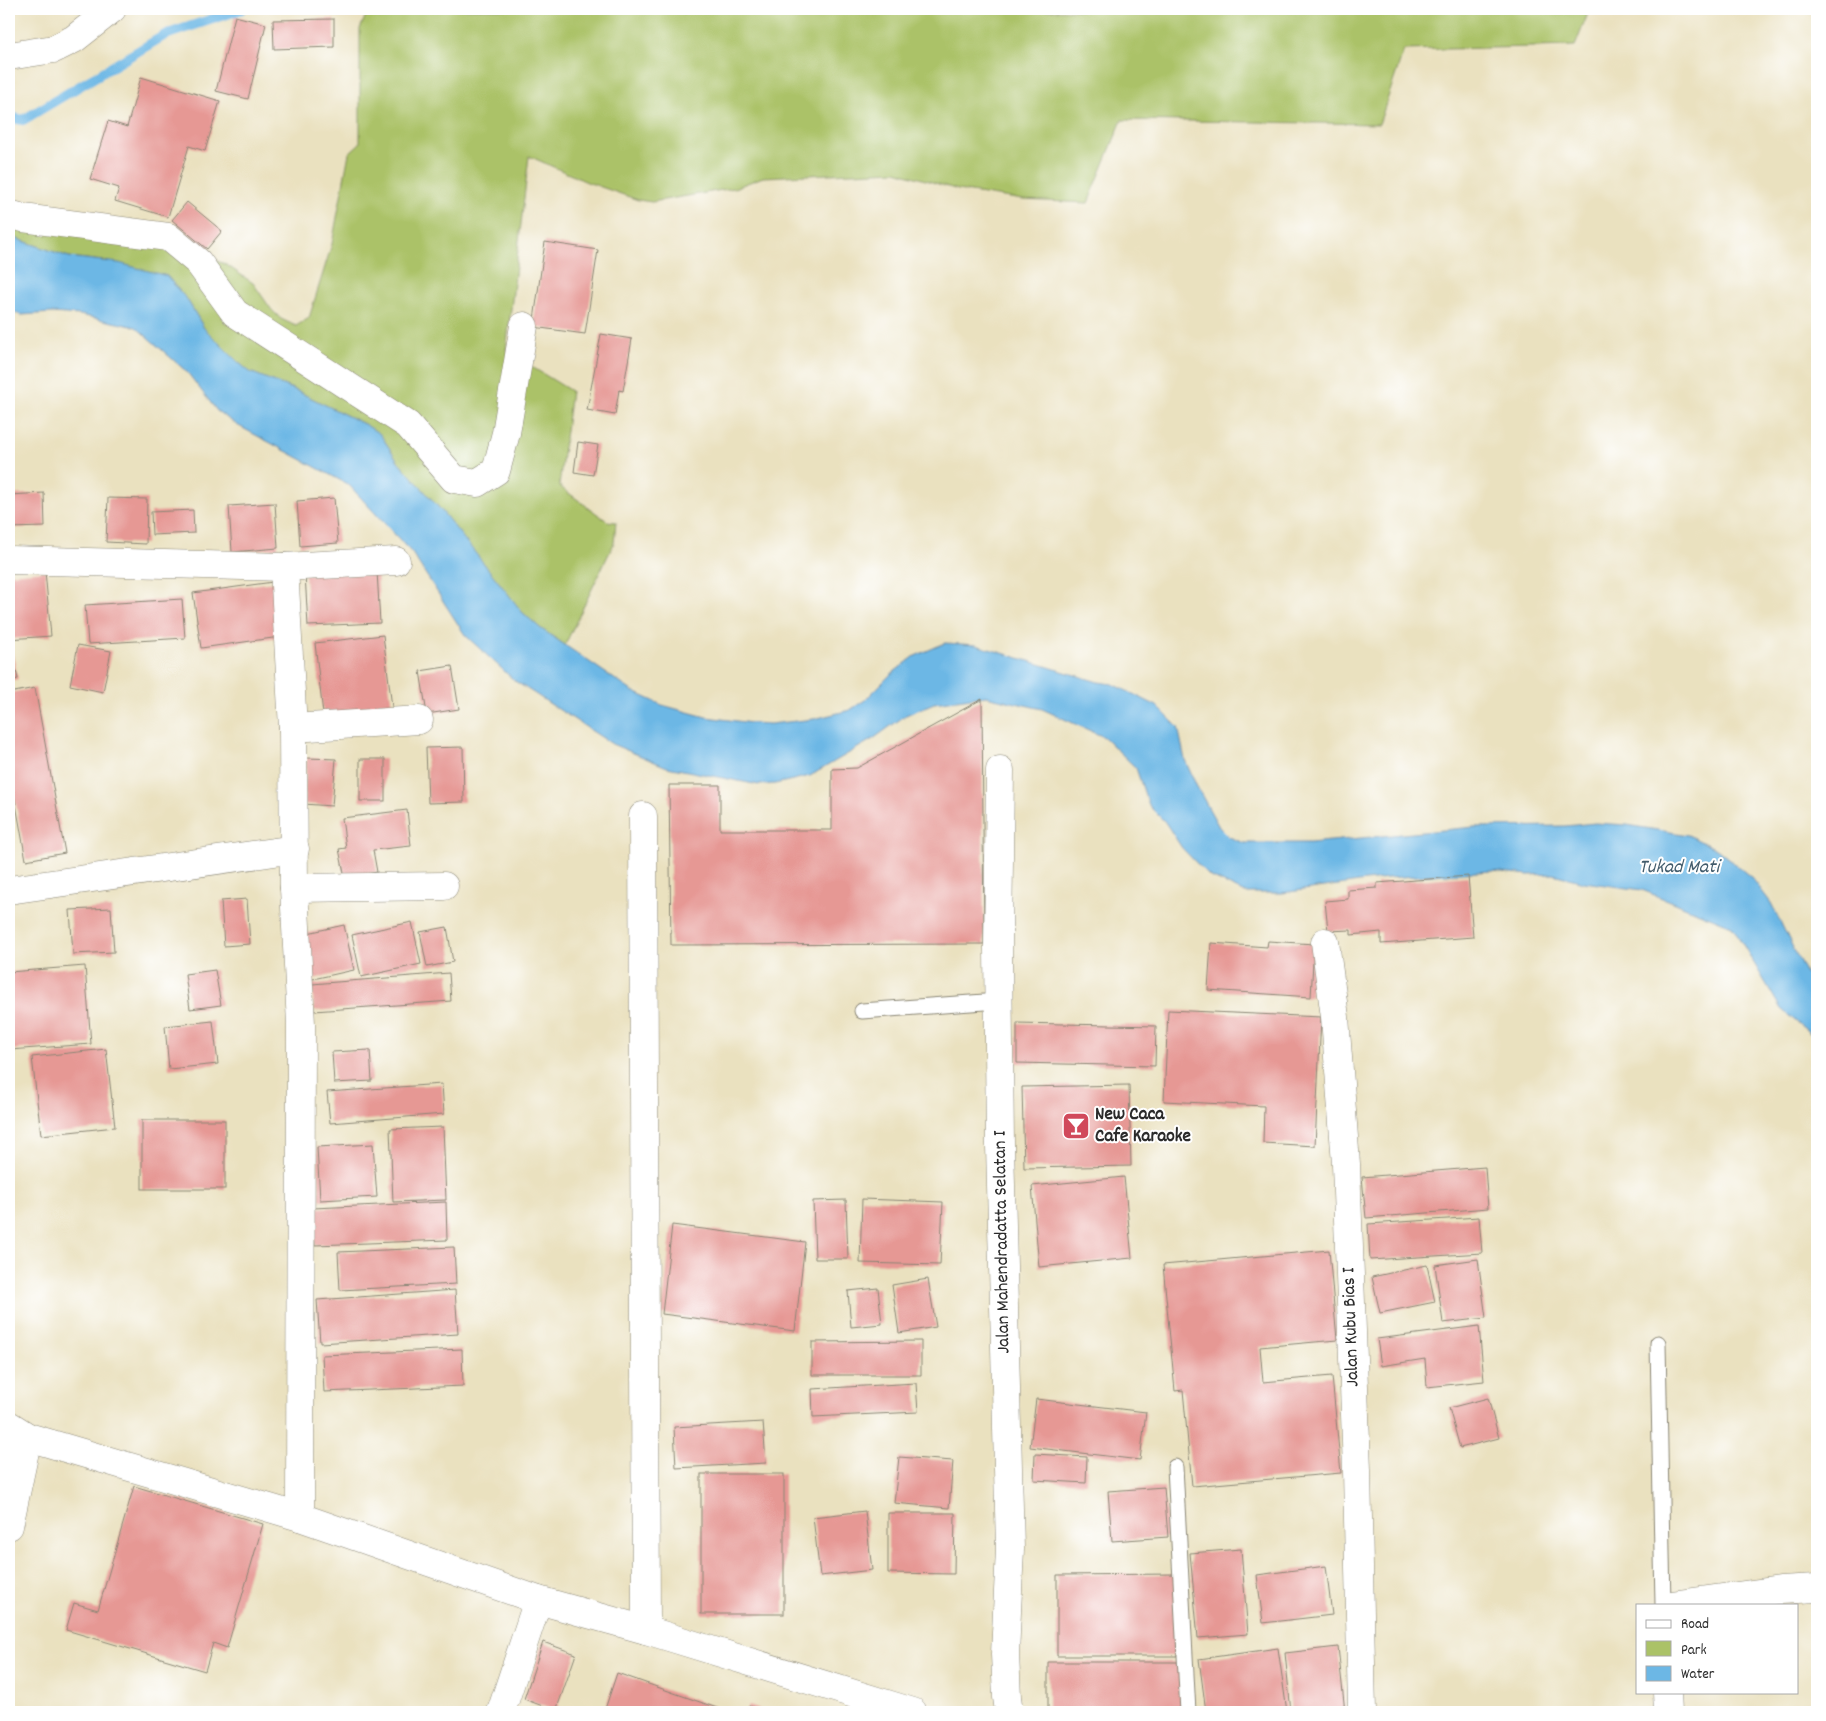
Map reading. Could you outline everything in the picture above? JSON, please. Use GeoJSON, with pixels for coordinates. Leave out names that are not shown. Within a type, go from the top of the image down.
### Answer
{"type":"FeatureCollection","features":[{"type":"Feature","properties":{"kind":"street"},"geometry":{"type":"LineString","coordinates":[[9,56],[54,49],[74,39],[112,9]]}},
{"type":"Feature","properties":{"kind":"street"},"geometry":{"type":"LineString","coordinates":[[9,214],[23,218],[168,238],[198,262],[236,313],[408,425],[454,479],[477,483],[496,471],[506,433],[524,326]]}},
{"type":"Feature","properties":{"kind":"street"},"geometry":{"type":"LineString","coordinates":[[9,560],[284,567],[396,561]]}},
{"type":"Feature","properties":{"kind":"street"},"geometry":{"type":"LineString","coordinates":[[284,567],[293,728],[294,888],[301,1024],[300,1517]]}},
{"type":"Feature","properties":{"kind":"street"},"geometry":{"type":"LineString","coordinates":[[293,728],[419,720]]}},
{"type":"Feature","properties":{"kind":"street","name":"Jalan Mahendradatta Selatan I"},"geometry":{"type":"LineString","coordinates":[[1000,770],[998,1002],[1010,1549],[1004,1654],[1009,1712]]}},
{"type":"Feature","properties":{"kind":"street"},"geometry":{"type":"LineString","coordinates":[[643,816],[646,1630]]}},
{"type":"Feature","properties":{"kind":"street"},"geometry":{"type":"LineString","coordinates":[[9,890],[295,849]]}},
{"type":"Feature","properties":{"kind":"street"},"geometry":{"type":"LineString","coordinates":[[294,888],[444,886]]}},
{"type":"Feature","properties":{"kind":"street","name":"Jalan Kubu Bias I"},"geometry":{"type":"LineString","coordinates":[[1325,942],[1335,1018],[1346,1164],[1357,1470],[1362,1712]]}},
{"type":"Feature","properties":{"kind":"street"},"geometry":{"type":"LineString","coordinates":[[9,1526],[19,1431],[300,1517],[538,1600],[646,1630],[913,1712]]}},
{"type":"Feature","properties":{"kind":"street"},"geometry":{"type":"LineString","coordinates":[[1678,1604],[1780,1590],[1817,1588]]}},
{"type":"Feature","properties":{"kind":"street"},"geometry":{"type":"LineString","coordinates":[[502,1712],[538,1600]]}},
{"type":"Feature","properties":{"kind":"street"},"geometry":{"type":"LineString","coordinates":[[1667,1694],[1668,1712]]}},
{"type":"Feature","properties":{"kind":"lane"},"geometry":{"type":"LineString","coordinates":[[862,1011],[998,1002]]}},
{"type":"Feature","properties":{"kind":"lane"},"geometry":{"type":"LineString","coordinates":[[1658,1343],[1663,1604]]}},
{"type":"Feature","properties":{"kind":"lane"},"geometry":{"type":"LineString","coordinates":[[1175,1467],[1188,1712]]}},
{"type":"Feature","properties":{"kind":"green space"},"geometry":{"type":"Polygon","coordinates":[[[374,9],[923,9],[967,11],[1196,9],[1328,12],[1331,9],[1587,9],[1587,16],[1575,46],[1404,50],[1379,124],[1122,120],[1088,203],[1023,200],[958,190],[896,171],[763,177],[734,188],[652,202],[638,200],[587,182],[529,156],[506,351],[571,391],[559,486],[607,521],[616,522],[614,543],[565,645],[540,628],[522,612],[440,509],[398,461],[380,434],[366,425],[295,390],[250,372],[204,328],[188,301],[167,276],[103,261],[69,257],[9,236],[9,199],[28,209],[183,248],[225,264],[253,283],[271,309],[281,319],[296,326],[309,318],[332,244],[349,153],[360,143],[360,29],[366,15],[374,9]]]}},
{"type":"Feature","properties":{"kind":"water","name":"Tukad Mati"},"geometry":{"type":"Polygon","coordinates":[[[9,236],[69,257],[119,263],[167,276],[188,301],[204,328],[250,372],[295,390],[366,425],[380,434],[398,461],[440,509],[522,612],[540,628],[632,691],[662,705],[706,717],[752,723],[770,724],[814,719],[850,710],[865,700],[890,675],[915,656],[945,643],[976,645],[1098,682],[1113,684],[1157,706],[1178,727],[1185,760],[1197,787],[1219,827],[1229,837],[1244,843],[1310,843],[1474,827],[1565,826],[1595,823],[1627,825],[1688,835],[1718,850],[1752,878],[1771,903],[1805,972],[1817,986],[1817,1039],[1781,1009],[1732,926],[1642,890],[1584,882],[1553,874],[1529,875],[1492,871],[1387,878],[1282,893],[1245,893],[1209,876],[1182,848],[1165,822],[1150,807],[1136,768],[1104,737],[1042,709],[986,696],[934,703],[906,715],[873,739],[810,776],[775,784],[759,785],[667,767],[612,744],[515,681],[465,635],[412,553],[349,485],[237,425],[217,411],[187,372],[136,327],[80,315],[52,313],[21,315],[9,311],[9,236]]]}},
{"type":"Feature","properties":{"kind":"building"},"geometry":{"type":"Polygon","coordinates":[[[235,16],[266,24],[248,99],[216,91],[235,16]]]}},
{"type":"Feature","properties":{"kind":"building"},"geometry":{"type":"Polygon","coordinates":[[[334,19],[334,47],[274,49],[273,20],[334,19]]]}},
{"type":"Feature","properties":{"kind":"building"},"geometry":{"type":"Polygon","coordinates":[[[141,77],[220,101],[205,151],[189,146],[168,217],[115,201],[119,188],[90,179],[108,121],[127,127],[141,77]]]}},
{"type":"Feature","properties":{"kind":"building"},"geometry":{"type":"Polygon","coordinates":[[[187,202],[222,231],[207,249],[172,220],[187,202]]]}},
{"type":"Feature","properties":{"kind":"building"},"geometry":{"type":"Polygon","coordinates":[[[545,242],[598,250],[585,334],[533,327],[545,242]]]}},
{"type":"Feature","properties":{"kind":"building"},"geometry":{"type":"Polygon","coordinates":[[[601,334],[632,339],[623,391],[619,390],[615,415],[587,410],[601,334]]]}},
{"type":"Feature","properties":{"kind":"building"},"geometry":{"type":"Polygon","coordinates":[[[578,442],[598,445],[593,475],[574,472],[578,442]]]}},
{"type":"Feature","properties":{"kind":"building"},"geometry":{"type":"Polygon","coordinates":[[[44,493],[45,527],[9,528],[9,495],[44,493]]]}},
{"type":"Feature","properties":{"kind":"building"},"geometry":{"type":"Polygon","coordinates":[[[108,498],[147,499],[146,544],[106,542],[108,498]]]}},
{"type":"Feature","properties":{"kind":"building"},"geometry":{"type":"Polygon","coordinates":[[[334,498],[338,543],[300,546],[297,501],[334,498]]]}},
{"type":"Feature","properties":{"kind":"building"},"geometry":{"type":"Polygon","coordinates":[[[275,503],[278,548],[232,552],[229,506],[275,503]]]}},
{"type":"Feature","properties":{"kind":"building"},"geometry":{"type":"Polygon","coordinates":[[[193,510],[194,533],[152,535],[151,512],[193,510]]]}},
{"type":"Feature","properties":{"kind":"building"},"geometry":{"type":"Polygon","coordinates":[[[45,571],[51,636],[9,639],[9,574],[45,571]]]}},
{"type":"Feature","properties":{"kind":"building"},"geometry":{"type":"Polygon","coordinates":[[[377,571],[380,623],[308,626],[305,574],[377,571]]]}},
{"type":"Feature","properties":{"kind":"building"},"geometry":{"type":"Polygon","coordinates":[[[273,582],[280,637],[201,648],[193,593],[273,582]]]}},
{"type":"Feature","properties":{"kind":"building"},"geometry":{"type":"Polygon","coordinates":[[[182,599],[185,638],[88,644],[85,605],[182,599]]]}},
{"type":"Feature","properties":{"kind":"building"},"geometry":{"type":"Polygon","coordinates":[[[383,635],[393,715],[324,723],[315,643],[383,635]]]}},
{"type":"Feature","properties":{"kind":"building"},"geometry":{"type":"Polygon","coordinates":[[[78,645],[111,651],[103,692],[70,685],[78,645]]]}},
{"type":"Feature","properties":{"kind":"building"},"geometry":{"type":"Polygon","coordinates":[[[11,647],[18,679],[9,681],[9,648],[11,647]]]}},
{"type":"Feature","properties":{"kind":"building"},"geometry":{"type":"Polygon","coordinates":[[[452,666],[459,709],[427,714],[420,671],[452,666]]]}},
{"type":"Feature","properties":{"kind":"building"},"geometry":{"type":"Polygon","coordinates":[[[35,688],[65,853],[26,860],[9,766],[9,693],[35,688]]]}},
{"type":"Feature","properties":{"kind":"building"},"geometry":{"type":"Polygon","coordinates":[[[982,699],[984,944],[671,945],[669,785],[720,785],[720,830],[832,830],[832,769],[857,768],[982,699]]]}},
{"type":"Feature","properties":{"kind":"building"},"geometry":{"type":"Polygon","coordinates":[[[463,747],[464,802],[428,803],[426,748],[463,747]]]}},
{"type":"Feature","properties":{"kind":"building"},"geometry":{"type":"Polygon","coordinates":[[[307,758],[336,759],[332,806],[303,804],[307,758]]]}},
{"type":"Feature","properties":{"kind":"building"},"geometry":{"type":"Polygon","coordinates":[[[360,759],[385,759],[385,801],[360,801],[360,759]]]}},
{"type":"Feature","properties":{"kind":"building"},"geometry":{"type":"Polygon","coordinates":[[[407,810],[411,846],[373,850],[377,872],[345,878],[339,849],[346,848],[342,818],[407,810]]]}},
{"type":"Feature","properties":{"kind":"building"},"geometry":{"type":"Polygon","coordinates":[[[1468,876],[1473,937],[1381,944],[1381,932],[1351,935],[1351,930],[1328,931],[1325,901],[1348,899],[1348,890],[1377,888],[1377,883],[1468,876]]]}},
{"type":"Feature","properties":{"kind":"building"},"geometry":{"type":"Polygon","coordinates":[[[247,899],[250,944],[224,946],[221,901],[247,899]]]}},
{"type":"Feature","properties":{"kind":"building"},"geometry":{"type":"Polygon","coordinates":[[[111,908],[114,952],[73,954],[70,910],[111,908]]]}},
{"type":"Feature","properties":{"kind":"building"},"geometry":{"type":"Polygon","coordinates":[[[412,922],[421,964],[361,977],[352,935],[412,922]]]}},
{"type":"Feature","properties":{"kind":"building"},"geometry":{"type":"Polygon","coordinates":[[[344,925],[354,970],[313,979],[303,934],[344,925]]]}},
{"type":"Feature","properties":{"kind":"building"},"geometry":{"type":"Polygon","coordinates":[[[447,927],[453,962],[427,967],[420,932],[447,927]]]}},
{"type":"Feature","properties":{"kind":"building"},"geometry":{"type":"Polygon","coordinates":[[[1268,941],[1314,944],[1311,997],[1208,990],[1211,943],[1267,947],[1268,941]]]}},
{"type":"Feature","properties":{"kind":"building"},"geometry":{"type":"Polygon","coordinates":[[[85,966],[91,1044],[9,1050],[9,972],[85,966]]]}},
{"type":"Feature","properties":{"kind":"building"},"geometry":{"type":"Polygon","coordinates":[[[215,970],[221,1005],[190,1009],[185,974],[215,970]]]}},
{"type":"Feature","properties":{"kind":"building"},"geometry":{"type":"Polygon","coordinates":[[[449,973],[451,1001],[314,1011],[312,984],[449,973]]]}},
{"type":"Feature","properties":{"kind":"building"},"geometry":{"type":"Polygon","coordinates":[[[1168,1010],[1321,1017],[1315,1146],[1263,1143],[1264,1106],[1164,1101],[1168,1010]]]}},
{"type":"Feature","properties":{"kind":"building"},"geometry":{"type":"Polygon","coordinates":[[[213,1021],[218,1064],[169,1069],[165,1026],[213,1021]]]}},
{"type":"Feature","properties":{"kind":"building"},"geometry":{"type":"Polygon","coordinates":[[[1017,1023],[1156,1026],[1155,1066],[1017,1063],[1017,1023]]]}},
{"type":"Feature","properties":{"kind":"building"},"geometry":{"type":"Polygon","coordinates":[[[106,1049],[115,1127],[41,1135],[32,1057],[106,1049]]]}},
{"type":"Feature","properties":{"kind":"building"},"geometry":{"type":"Polygon","coordinates":[[[370,1050],[372,1081],[334,1083],[332,1052],[370,1050]]]}},
{"type":"Feature","properties":{"kind":"building"},"geometry":{"type":"Polygon","coordinates":[[[442,1084],[444,1114],[330,1123],[327,1092],[442,1084]]]}},
{"type":"Feature","properties":{"kind":"building","name":"New Caca Cafe Karaoke"},"geometry":{"type":"Polygon","coordinates":[[[1129,1085],[1131,1166],[1024,1168],[1022,1087],[1129,1085]]]}},
{"type":"Feature","properties":{"kind":"building"},"geometry":{"type":"Polygon","coordinates":[[[142,1120],[225,1120],[225,1189],[142,1189],[142,1120]]]}},
{"type":"Feature","properties":{"kind":"building"},"geometry":{"type":"Polygon","coordinates":[[[443,1127],[446,1200],[393,1202],[390,1129],[443,1127]]]}},
{"type":"Feature","properties":{"kind":"building"},"geometry":{"type":"Polygon","coordinates":[[[373,1144],[377,1197],[320,1200],[317,1147],[373,1144]]]}},
{"type":"Feature","properties":{"kind":"building"},"geometry":{"type":"Polygon","coordinates":[[[1485,1167],[1488,1208],[1366,1218],[1362,1177],[1485,1167]]]}},
{"type":"Feature","properties":{"kind":"building"},"geometry":{"type":"Polygon","coordinates":[[[1124,1177],[1132,1258],[1039,1267],[1032,1186],[1124,1177]]]}},
{"type":"Feature","properties":{"kind":"building"},"geometry":{"type":"Polygon","coordinates":[[[862,1199],[943,1202],[940,1265],[860,1263],[862,1199]]]}},
{"type":"Feature","properties":{"kind":"building"},"geometry":{"type":"Polygon","coordinates":[[[846,1200],[848,1259],[815,1259],[813,1201],[846,1200]]]}},
{"type":"Feature","properties":{"kind":"building"},"geometry":{"type":"Polygon","coordinates":[[[446,1202],[447,1240],[315,1245],[313,1208],[446,1202]]]}},
{"type":"Feature","properties":{"kind":"building"},"geometry":{"type":"Polygon","coordinates":[[[1479,1217],[1482,1253],[1370,1260],[1368,1224],[1479,1217]]]}},
{"type":"Feature","properties":{"kind":"building"},"geometry":{"type":"Polygon","coordinates":[[[672,1225],[805,1242],[795,1331],[662,1314],[672,1225]]]}},
{"type":"Feature","properties":{"kind":"building"},"geometry":{"type":"Polygon","coordinates":[[[454,1247],[456,1284],[340,1290],[338,1252],[454,1247]]]}},
{"type":"Feature","properties":{"kind":"building"},"geometry":{"type":"Polygon","coordinates":[[[1329,1250],[1337,1340],[1260,1347],[1263,1382],[1332,1376],[1341,1473],[1192,1486],[1183,1390],[1175,1391],[1163,1265],[1329,1250]]]}},
{"type":"Feature","properties":{"kind":"building"},"geometry":{"type":"Polygon","coordinates":[[[1478,1259],[1486,1318],[1443,1323],[1435,1265],[1478,1259]]]}},
{"type":"Feature","properties":{"kind":"building"},"geometry":{"type":"Polygon","coordinates":[[[1427,1265],[1435,1302],[1380,1313],[1372,1277],[1427,1265]]]}},
{"type":"Feature","properties":{"kind":"building"},"geometry":{"type":"Polygon","coordinates":[[[928,1279],[936,1327],[899,1333],[892,1285],[928,1279]]]}},
{"type":"Feature","properties":{"kind":"building"},"geometry":{"type":"Polygon","coordinates":[[[878,1288],[882,1324],[851,1327],[848,1291],[878,1288]]]}},
{"type":"Feature","properties":{"kind":"building"},"geometry":{"type":"Polygon","coordinates":[[[455,1290],[458,1334],[320,1343],[317,1300],[455,1290]]]}},
{"type":"Feature","properties":{"kind":"building"},"geometry":{"type":"Polygon","coordinates":[[[1479,1326],[1484,1381],[1427,1387],[1425,1359],[1381,1366],[1377,1339],[1479,1326]]]}},
{"type":"Feature","properties":{"kind":"building"},"geometry":{"type":"Polygon","coordinates":[[[921,1341],[921,1375],[812,1375],[812,1342],[921,1341]]]}},
{"type":"Feature","properties":{"kind":"building"},"geometry":{"type":"Polygon","coordinates":[[[462,1349],[463,1386],[324,1392],[322,1355],[462,1349]]]}},
{"type":"Feature","properties":{"kind":"building"},"geometry":{"type":"Polygon","coordinates":[[[916,1383],[918,1412],[813,1417],[812,1389],[916,1383]]]}},
{"type":"Feature","properties":{"kind":"building"},"geometry":{"type":"Polygon","coordinates":[[[1488,1398],[1499,1438],[1460,1448],[1449,1408],[1488,1398]]]}},
{"type":"Feature","properties":{"kind":"building"},"geometry":{"type":"Polygon","coordinates":[[[1036,1399],[1146,1412],[1140,1460],[1030,1447],[1036,1399]]]}},
{"type":"Feature","properties":{"kind":"building"},"geometry":{"type":"Polygon","coordinates":[[[763,1422],[766,1463],[676,1468],[674,1427],[763,1422]]]}},
{"type":"Feature","properties":{"kind":"building"},"geometry":{"type":"Polygon","coordinates":[[[1035,1454],[1087,1457],[1086,1483],[1034,1480],[1035,1454]]]}},
{"type":"Feature","properties":{"kind":"building"},"geometry":{"type":"Polygon","coordinates":[[[899,1457],[953,1461],[949,1508],[894,1503],[899,1457]]]}},
{"type":"Feature","properties":{"kind":"building"},"geometry":{"type":"Polygon","coordinates":[[[701,1474],[784,1474],[784,1614],[701,1614],[701,1474]]]}},
{"type":"Feature","properties":{"kind":"building"},"geometry":{"type":"Polygon","coordinates":[[[134,1486],[263,1524],[227,1648],[213,1643],[205,1671],[66,1630],[74,1603],[98,1610],[134,1486]]]}},
{"type":"Feature","properties":{"kind":"building"},"geometry":{"type":"Polygon","coordinates":[[[1164,1487],[1168,1537],[1112,1541],[1108,1491],[1164,1487]]]}},
{"type":"Feature","properties":{"kind":"building"},"geometry":{"type":"Polygon","coordinates":[[[865,1511],[872,1570],[820,1576],[813,1517],[865,1511]]]}},
{"type":"Feature","properties":{"kind":"building"},"geometry":{"type":"Polygon","coordinates":[[[888,1513],[955,1513],[954,1574],[888,1573],[888,1513]]]}},
{"type":"Feature","properties":{"kind":"building"},"geometry":{"type":"Polygon","coordinates":[[[1241,1549],[1248,1634],[1198,1638],[1190,1553],[1241,1549]]]}},
{"type":"Feature","properties":{"kind":"building"},"geometry":{"type":"Polygon","coordinates":[[[1326,1566],[1332,1615],[1263,1623],[1257,1575],[1326,1566]]]}},
{"type":"Feature","properties":{"kind":"building"},"geometry":{"type":"Polygon","coordinates":[[[1176,1574],[1177,1656],[1057,1656],[1057,1575],[1176,1574]]]}},
{"type":"Feature","properties":{"kind":"building"},"geometry":{"type":"Polygon","coordinates":[[[543,1642],[576,1654],[556,1711],[524,1699],[543,1642]]]}},
{"type":"Feature","properties":{"kind":"building"},"geometry":{"type":"Polygon","coordinates":[[[1338,1647],[1345,1712],[1291,1712],[1285,1653],[1338,1647]]]}},
{"type":"Feature","properties":{"kind":"building"},"geometry":{"type":"Polygon","coordinates":[[[1278,1648],[1287,1712],[1206,1712],[1199,1659],[1278,1648]]]}},
{"type":"Feature","properties":{"kind":"building"},"geometry":{"type":"Polygon","coordinates":[[[1048,1662],[1182,1662],[1183,1712],[1048,1712],[1048,1662]]]}},
{"type":"Feature","properties":{"kind":"building"},"geometry":{"type":"Polygon","coordinates":[[[617,1673],[720,1709],[719,1712],[604,1712],[617,1673]]]}},
{"type":"Feature","properties":{"kind":"building"},"geometry":{"type":"Polygon","coordinates":[[[749,1706],[766,1712],[746,1712],[749,1706]]]}},
{"type":"Feature","properties":{"kind":"waterway"},"geometry":{"type":"LineString","coordinates":[[9,117],[23,120],[165,35],[242,9]]}},
{"type":"Feature","properties":{"kind":"place","name":"New Caca Cafe Karaoke"},"geometry":{"type":"Point","coordinates":[1076,1126]}}]}
